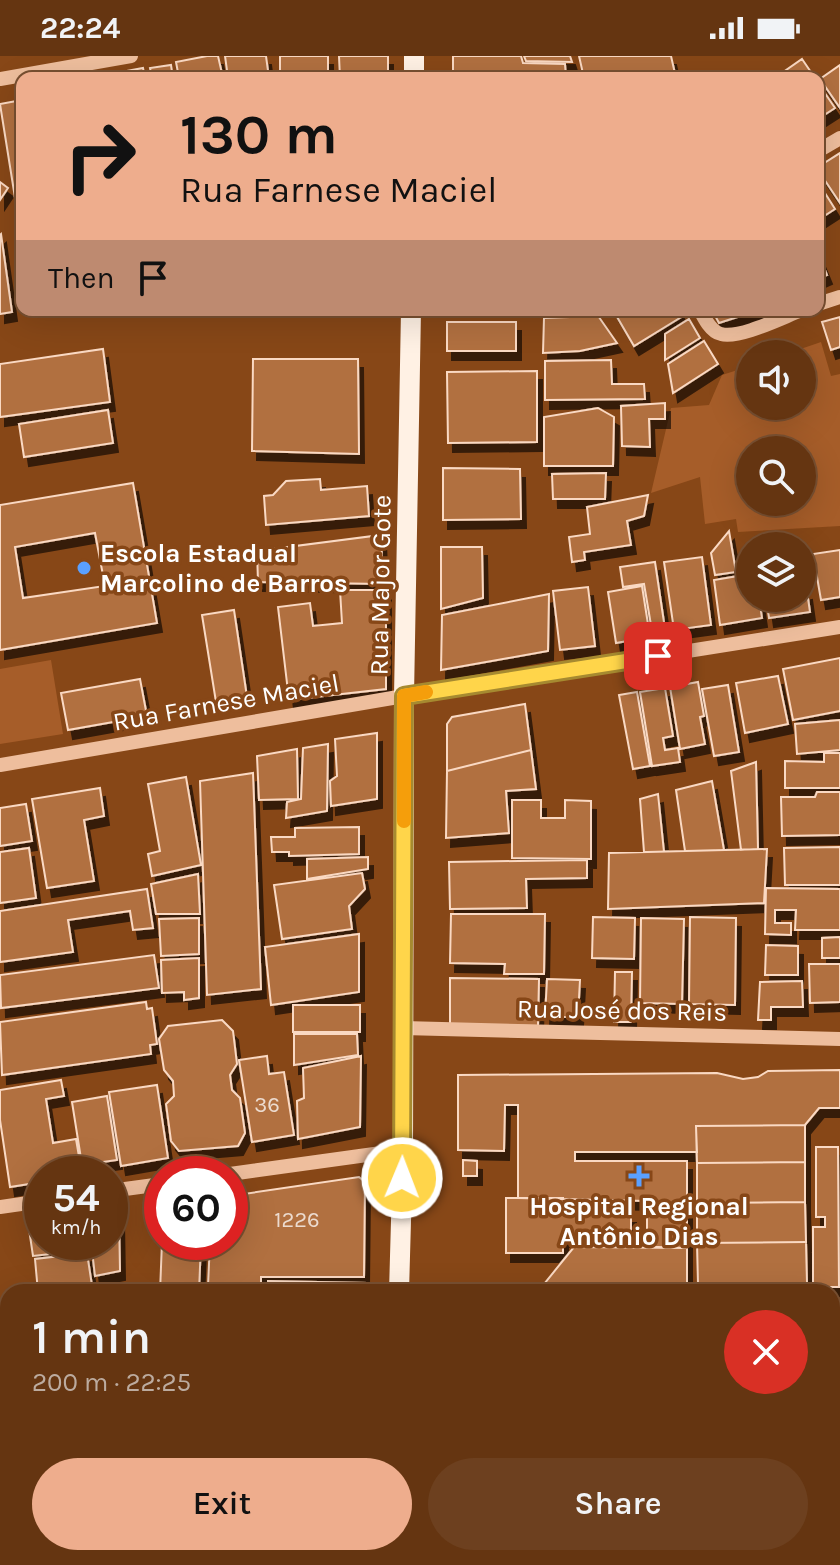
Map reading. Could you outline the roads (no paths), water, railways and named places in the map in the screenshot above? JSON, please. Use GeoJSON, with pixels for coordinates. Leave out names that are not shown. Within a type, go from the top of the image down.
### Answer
{"type":"FeatureCollection","features":[{"type":"Feature","properties":{"kind":"main road","name":"Rua Major Gote"},"geometry":{"type":"LineString","coordinates":[[399,1284],[411,316]]}},
{"type":"Feature","properties":{"kind":"street"},"geometry":{"type":"LineString","coordinates":[[40,72],[131,56]]}},
{"type":"Feature","properties":{"kind":"street"},"geometry":{"type":"LineString","coordinates":[[704,316],[714,331],[723,335],[746,331],[786,316]]}},
{"type":"Feature","properties":{"kind":"street","name":"Rua Farnese Maciel"},"geometry":{"type":"LineString","coordinates":[[0,765],[404,696],[840,627]]}},
{"type":"Feature","properties":{"kind":"street","name":"Rua José dos Reis"},"geometry":{"type":"LineString","coordinates":[[403,1028],[840,1039]]}},
{"type":"Feature","properties":{"kind":"street"},"geometry":{"type":"LineString","coordinates":[[248,1172],[403,1150]]}},
{"type":"Feature","properties":{"kind":"street"},"geometry":{"type":"LineString","coordinates":[[0,1207],[24,1204]]}},
{"type":"Feature","properties":{"kind":"place","name":"Escola Estadual Marcolino de Barros"},"geometry":{"type":"Point","coordinates":[84,568]}},
{"type":"Feature","properties":{"kind":"place","name":"Hospital Regional Antônio Dias"},"geometry":{"type":"Point","coordinates":[639,1176]}}]}
